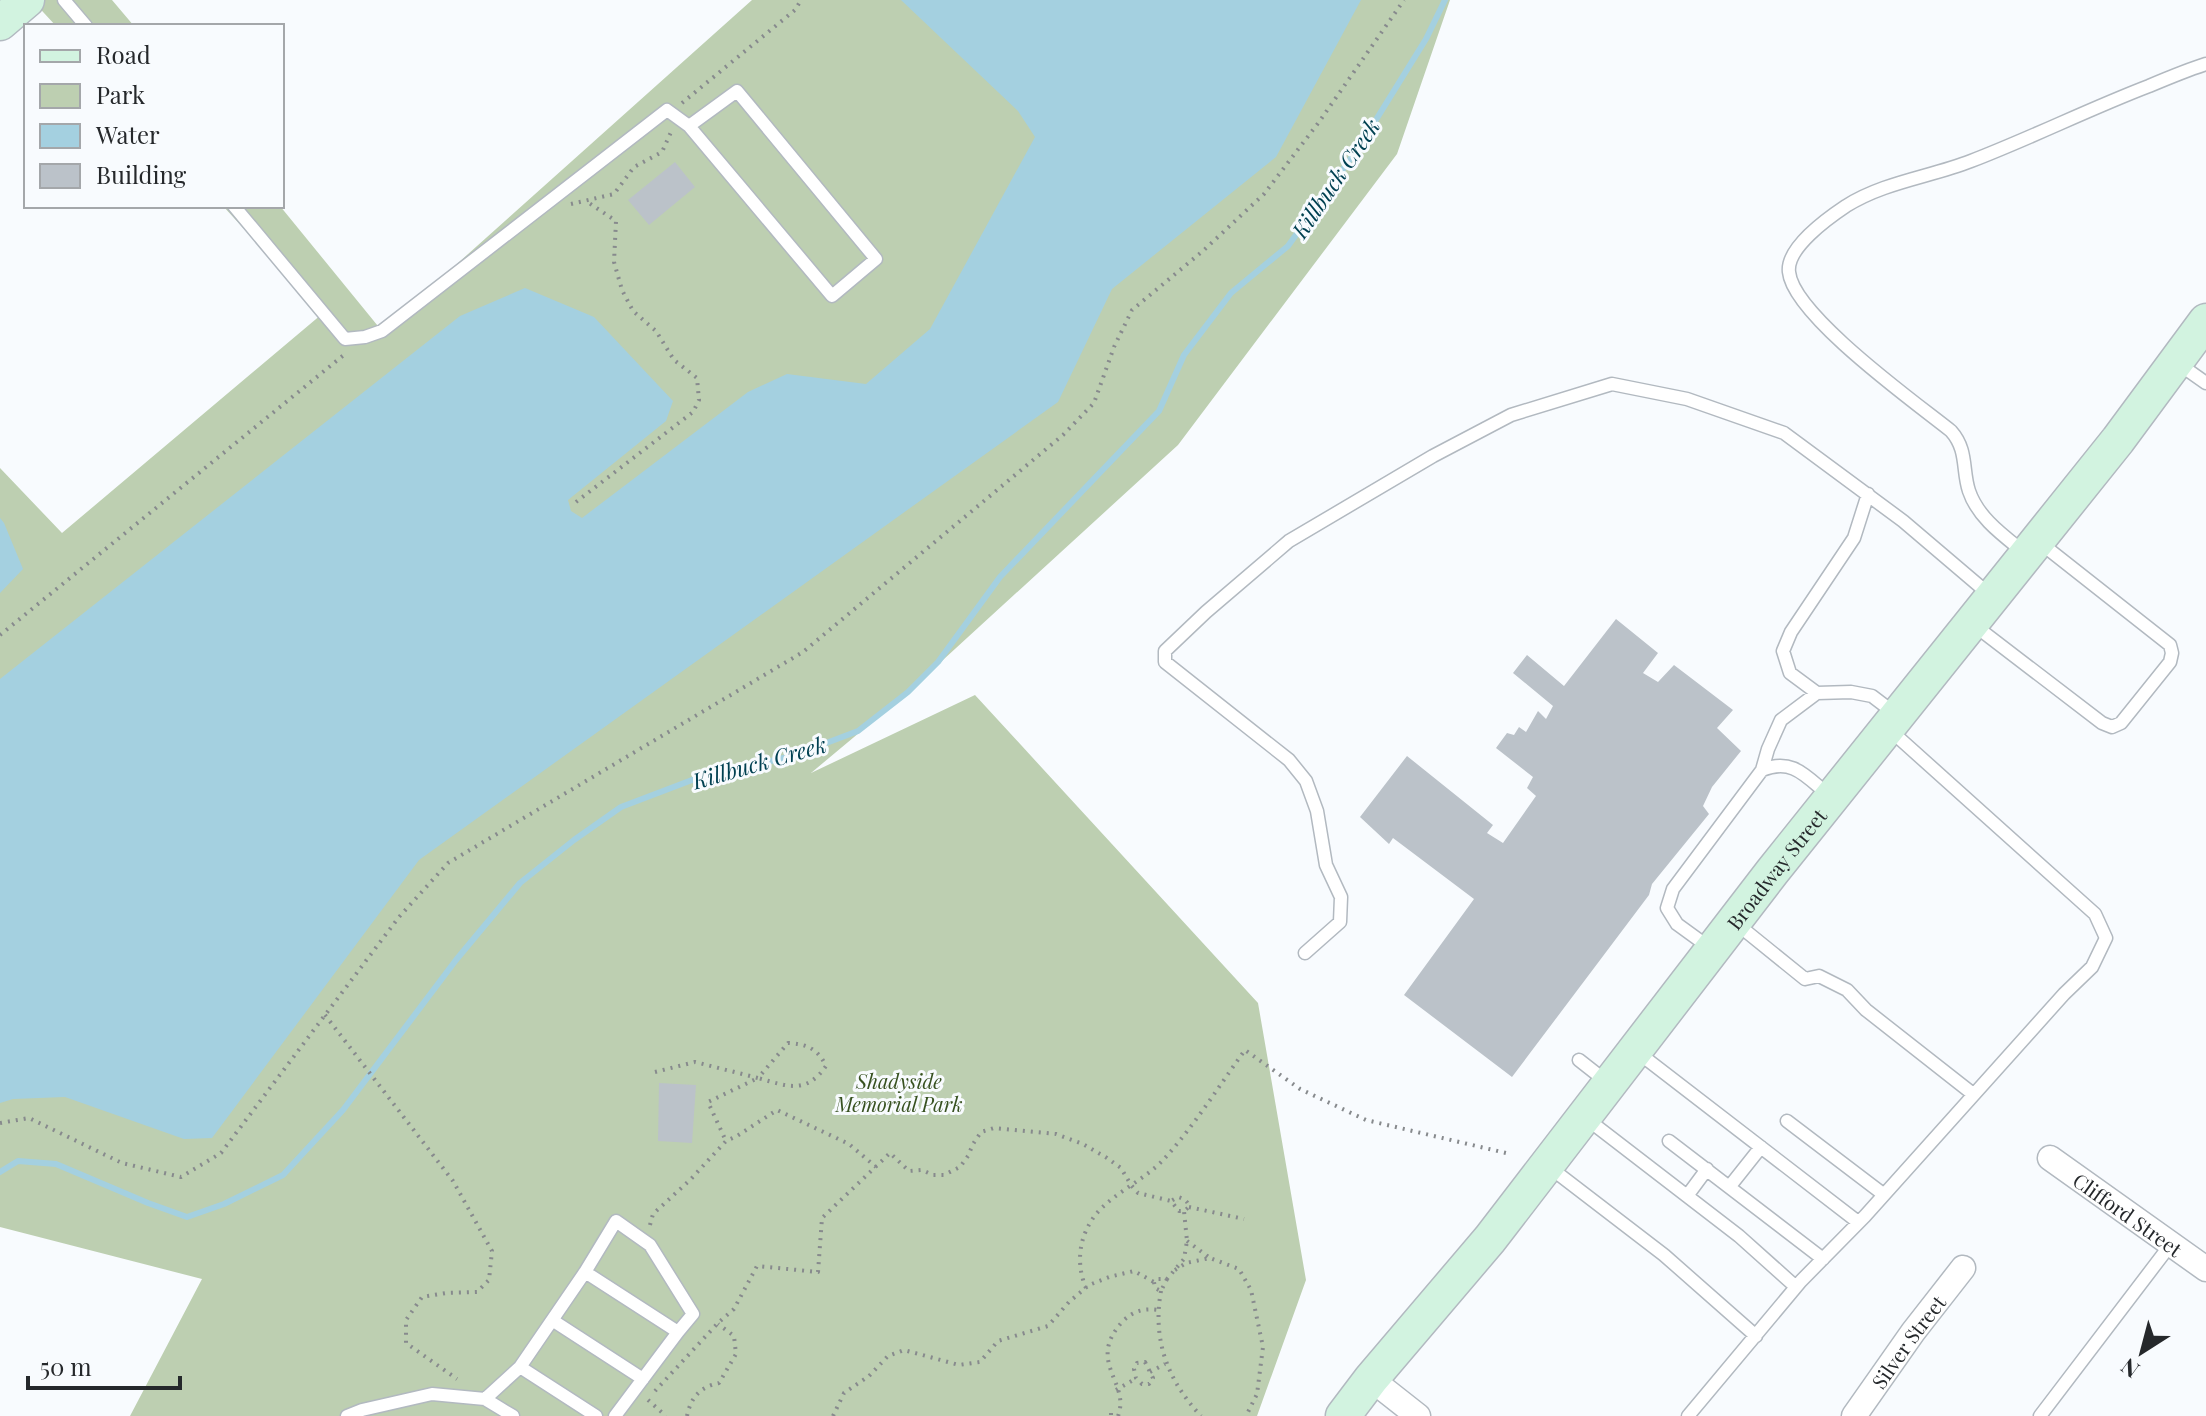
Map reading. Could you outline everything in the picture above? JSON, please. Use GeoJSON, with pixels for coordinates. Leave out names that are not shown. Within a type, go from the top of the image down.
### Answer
{"type":"FeatureCollection","features":[{"type":"Feature","properties":{"kind":"main road"},"geometry":{"type":"LineString","coordinates":[[0,23],[27,0]]}},
{"type":"Feature","properties":{"kind":"main road","name":"Broadway Street"},"geometry":{"type":"LineString","coordinates":[[1343,1416],[1490,1239],[1734,922],[2118,440],[2206,321]]}},
{"type":"Feature","properties":{"kind":"street","name":"Clifford Street"},"geometry":{"type":"LineString","coordinates":[[2050,1158],[2206,1269]]}},
{"type":"Feature","properties":{"kind":"street","name":"Silver Street"},"geometry":{"type":"LineString","coordinates":[[1854,1416],[1963,1268]]}},
{"type":"Feature","properties":{"kind":"street"},"geometry":{"type":"LineString","coordinates":[[1371,1379],[1418,1416]]}},
{"type":"Feature","properties":{"kind":"lane"},"geometry":{"type":"LineString","coordinates":[[64,0],[84,24]]}},
{"type":"Feature","properties":{"kind":"lane"},"geometry":{"type":"LineString","coordinates":[[1305,953],[1340,922],[1341,897],[1326,865],[1317,811],[1306,781],[1289,760],[1165,662],[1165,651],[1289,541],[1433,456],[1511,415],[1612,384],[1687,399],[1784,433],[1903,521],[1982,610],[2102,723],[2112,727],[2121,723],[2170,662],[2170,645],[2032,548],[1993,527],[1969,491],[1960,445],[1951,431],[1848,349],[1806,307],[1794,289],[1788,271],[1793,255],[1810,234],[1867,195],[1970,161],[2206,64]]}},
{"type":"Feature","properties":{"kind":"lane"},"geometry":{"type":"LineString","coordinates":[[236,208],[345,339],[365,337],[382,331],[667,110],[689,126],[832,296],[876,259],[737,91],[689,126]]}},
{"type":"Feature","properties":{"kind":"lane"},"geometry":{"type":"LineString","coordinates":[[2176,361],[2206,383]]}},
{"type":"Feature","properties":{"kind":"lane"},"geometry":{"type":"LineString","coordinates":[[1817,693],[1790,673],[1783,651],[1791,632],[1854,538],[1868,494]]}},
{"type":"Feature","properties":{"kind":"lane"},"geometry":{"type":"LineString","coordinates":[[1688,1416],[1796,1287],[2092,967],[2106,938],[2095,914],[1892,722],[1872,696],[1851,692],[1817,693],[1781,720],[1762,770],[1673,889],[1667,908],[1677,924],[1713,950]]}},
{"type":"Feature","properties":{"kind":"lane"},"geometry":{"type":"LineString","coordinates":[[1762,770],[1778,764],[1796,769],[1832,798]]}},
{"type":"Feature","properties":{"kind":"lane"},"geometry":{"type":"LineString","coordinates":[[1734,922],[1805,979],[1819,976],[1847,990],[1866,1010],[1973,1094]]}},
{"type":"Feature","properties":{"kind":"lane"},"geometry":{"type":"LineString","coordinates":[[1635,1051],[1858,1222]]}},
{"type":"Feature","properties":{"kind":"lane"},"geometry":{"type":"LineString","coordinates":[[1579,1060],[1610,1084]]}},
{"type":"Feature","properties":{"kind":"lane"},"geometry":{"type":"LineString","coordinates":[[1584,1117],[1739,1236],[1796,1287]]}},
{"type":"Feature","properties":{"kind":"lane"},"geometry":{"type":"LineString","coordinates":[[1787,1121],[1883,1194]]}},
{"type":"Feature","properties":{"kind":"lane"},"geometry":{"type":"LineString","coordinates":[[1669,1141],[1823,1259]]}},
{"type":"Feature","properties":{"kind":"lane"},"geometry":{"type":"LineString","coordinates":[[1730,1186],[1761,1147]]}},
{"type":"Feature","properties":{"kind":"lane"},"geometry":{"type":"LineString","coordinates":[[1547,1165],[1664,1255],[1756,1336]]}},
{"type":"Feature","properties":{"kind":"lane"},"geometry":{"type":"LineString","coordinates":[[1687,1196],[1707,1169]]}},
{"type":"Feature","properties":{"kind":"lane"},"geometry":{"type":"LineString","coordinates":[[485,1399],[520,1367],[616,1221],[650,1245],[693,1314],[615,1416]]}},
{"type":"Feature","properties":{"kind":"lane"},"geometry":{"type":"LineString","coordinates":[[2040,1416],[2171,1244]]}},
{"type":"Feature","properties":{"kind":"lane"},"geometry":{"type":"LineString","coordinates":[[585,1272],[678,1332]]}},
{"type":"Feature","properties":{"kind":"lane"},"geometry":{"type":"LineString","coordinates":[[552,1320],[643,1379]]}},
{"type":"Feature","properties":{"kind":"lane"},"geometry":{"type":"LineString","coordinates":[[520,1367],[596,1416]]}},
{"type":"Feature","properties":{"kind":"lane"},"geometry":{"type":"LineString","coordinates":[[347,1416],[432,1394],[485,1399],[513,1416]]}},
{"type":"Feature","properties":{"kind":"path"},"geometry":{"type":"LineString","coordinates":[[555,196],[571,204],[614,194],[634,167],[662,152],[670,135],[672,114],[685,99],[795,10],[801,0]]}},
{"type":"Feature","properties":{"kind":"path"},"geometry":{"type":"LineString","coordinates":[[0,1123],[29,1118],[122,1163],[181,1177],[221,1153],[399,917],[448,863],[803,652],[1063,435],[1094,403],[1114,347],[1132,310],[1204,250],[1264,194],[1319,122],[1404,0]]}},
{"type":"Feature","properties":{"kind":"path"},"geometry":{"type":"LineString","coordinates":[[576,502],[693,412],[699,400],[697,378],[674,360],[656,331],[633,311],[622,290],[614,262],[616,221],[586,201]]}},
{"type":"Feature","properties":{"kind":"path"},"geometry":{"type":"LineString","coordinates":[[0,635],[365,337]]}},
{"type":"Feature","properties":{"kind":"path"},"geometry":{"type":"LineString","coordinates":[[325,1015],[453,1181],[492,1251],[489,1280],[477,1292],[422,1297],[406,1320],[406,1343],[485,1399]]}},
{"type":"Feature","properties":{"kind":"path"},"geometry":{"type":"LineString","coordinates":[[655,1072],[695,1062],[758,1078],[793,1088],[816,1081],[826,1066],[821,1057],[807,1045],[788,1043],[758,1078],[708,1102],[726,1141]]}},
{"type":"Feature","properties":{"kind":"path"},"geometry":{"type":"LineString","coordinates":[[1086,1288],[1079,1261],[1087,1227],[1096,1213],[1163,1160],[1245,1050],[1300,1089],[1366,1120],[1506,1153]]}},
{"type":"Feature","properties":{"kind":"path"},"geometry":{"type":"LineString","coordinates":[[650,1225],[653,1214],[726,1141],[777,1110],[849,1144],[876,1167]]}},
{"type":"Feature","properties":{"kind":"path"},"geometry":{"type":"LineString","coordinates":[[640,1408],[734,1309],[757,1266],[818,1272],[822,1218],[890,1153],[909,1171],[922,1170],[933,1175],[944,1175],[960,1167],[981,1132],[994,1128],[1056,1134],[1083,1144],[1121,1168],[1138,1193],[1171,1201],[1179,1211],[1186,1209],[1244,1219]]}},
{"type":"Feature","properties":{"kind":"path"},"geometry":{"type":"LineString","coordinates":[[1171,1201],[1178,1197],[1188,1202],[1187,1241],[1184,1259],[1161,1291],[1157,1315],[1165,1364],[1185,1399],[1201,1416]]}},
{"type":"Feature","properties":{"kind":"path"},"geometry":{"type":"LineString","coordinates":[[1187,1241],[1210,1258],[1239,1269],[1251,1290],[1263,1347],[1257,1394],[1246,1416]]}},
{"type":"Feature","properties":{"kind":"path"},"geometry":{"type":"LineString","coordinates":[[1175,1270],[1186,1263],[1210,1258]]}},
{"type":"Feature","properties":{"kind":"path"},"geometry":{"type":"LineString","coordinates":[[833,1416],[844,1393],[869,1376],[888,1356],[904,1350],[959,1365],[980,1362],[998,1341],[1048,1326],[1086,1288],[1109,1277],[1134,1271],[1154,1282]]}},
{"type":"Feature","properties":{"kind":"path"},"geometry":{"type":"LineString","coordinates":[[1154,1282],[1167,1279]]}},
{"type":"Feature","properties":{"kind":"path"},"geometry":{"type":"LineString","coordinates":[[1154,1282],[1155,1288],[1161,1291]]}},
{"type":"Feature","properties":{"kind":"path"},"geometry":{"type":"LineString","coordinates":[[1118,1416],[1120,1399],[1107,1348],[1112,1333],[1130,1314],[1147,1308],[1158,1310]]}},
{"type":"Feature","properties":{"kind":"path"},"geometry":{"type":"LineString","coordinates":[[687,1416],[696,1393],[719,1383],[736,1354],[734,1336],[718,1323]]}},
{"type":"Feature","properties":{"kind":"path"},"geometry":{"type":"LineString","coordinates":[[1145,1362],[1150,1372],[1153,1378],[1149,1384],[1142,1384],[1136,1378],[1134,1369],[1137,1363],[1145,1362]]}},
{"type":"Feature","properties":{"kind":"path"},"geometry":{"type":"LineString","coordinates":[[1150,1372],[1165,1364]]}},
{"type":"Feature","properties":{"kind":"path"},"geometry":{"type":"LineString","coordinates":[[1116,1390],[1136,1378]]}},
{"type":"Feature","properties":{"kind":"path"},"geometry":{"type":"LineString","coordinates":[[648,1400],[666,1416]]}},
{"type":"Feature","properties":{"kind":"green space"},"geometry":{"type":"Polygon","coordinates":[[[32,0],[112,0],[132,24],[54,24],[32,0]]]}},
{"type":"Feature","properties":{"kind":"green space","name":"Shadyside Memorial Park"},"geometry":{"type":"Polygon","coordinates":[[[752,0],[1450,0],[1397,154],[1178,445],[908,692],[811,773],[975,695],[1258,1003],[1306,1280],[1257,1416],[130,1416],[202,1279],[0,1227],[0,468],[62,533],[322,314],[225,208],[282,208],[382,331],[752,0]]]}},
{"type":"Feature","properties":{"kind":"water"},"geometry":{"type":"Polygon","coordinates":[[[901,0],[1361,0],[1276,157],[1112,289],[1058,402],[419,860],[212,1138],[184,1139],[65,1097],[13,1099],[0,1103],[0,679],[460,316],[525,288],[594,317],[673,401],[666,421],[568,500],[571,511],[582,518],[748,392],[787,374],[866,384],[930,329],[1035,137],[1018,111],[901,0]]]}},
{"type":"Feature","properties":{"kind":"water"},"geometry":{"type":"Polygon","coordinates":[[[0,518],[23,569],[0,593],[0,518]]]}},
{"type":"Feature","properties":{"kind":"building"},"geometry":{"type":"Polygon","coordinates":[[[675,162],[695,187],[649,225],[628,200],[675,162]]]}},
{"type":"Feature","properties":{"kind":"building"},"geometry":{"type":"Polygon","coordinates":[[[1616,619],[1658,653],[1643,673],[1658,682],[1674,665],[1733,710],[1717,728],[1741,751],[1712,787],[1703,806],[1709,814],[1652,884],[1649,895],[1512,1077],[1404,995],[1474,899],[1393,838],[1389,844],[1360,817],[1407,756],[1493,825],[1487,833],[1503,843],[1536,796],[1527,788],[1533,777],[1496,748],[1507,733],[1514,735],[1519,727],[1526,732],[1538,711],[1546,719],[1553,706],[1513,673],[1527,655],[1564,686],[1616,619]]]}},
{"type":"Feature","properties":{"kind":"building"},"geometry":{"type":"Polygon","coordinates":[[[659,1083],[696,1085],[692,1143],[658,1141],[659,1083]]]}},
{"type":"Feature","properties":{"kind":"waterway","name":"Killbuck Creek"},"geometry":{"type":"LineString","coordinates":[[0,1172],[18,1161],[56,1164],[187,1217],[224,1204],[283,1175],[343,1110],[456,960],[520,883],[574,840],[621,807],[692,780],[792,756],[858,731],[908,692],[938,662],[1000,577],[1159,411],[1184,355],[1231,293],[1288,246],[1361,144],[1426,39],[1445,0]]}}]}
